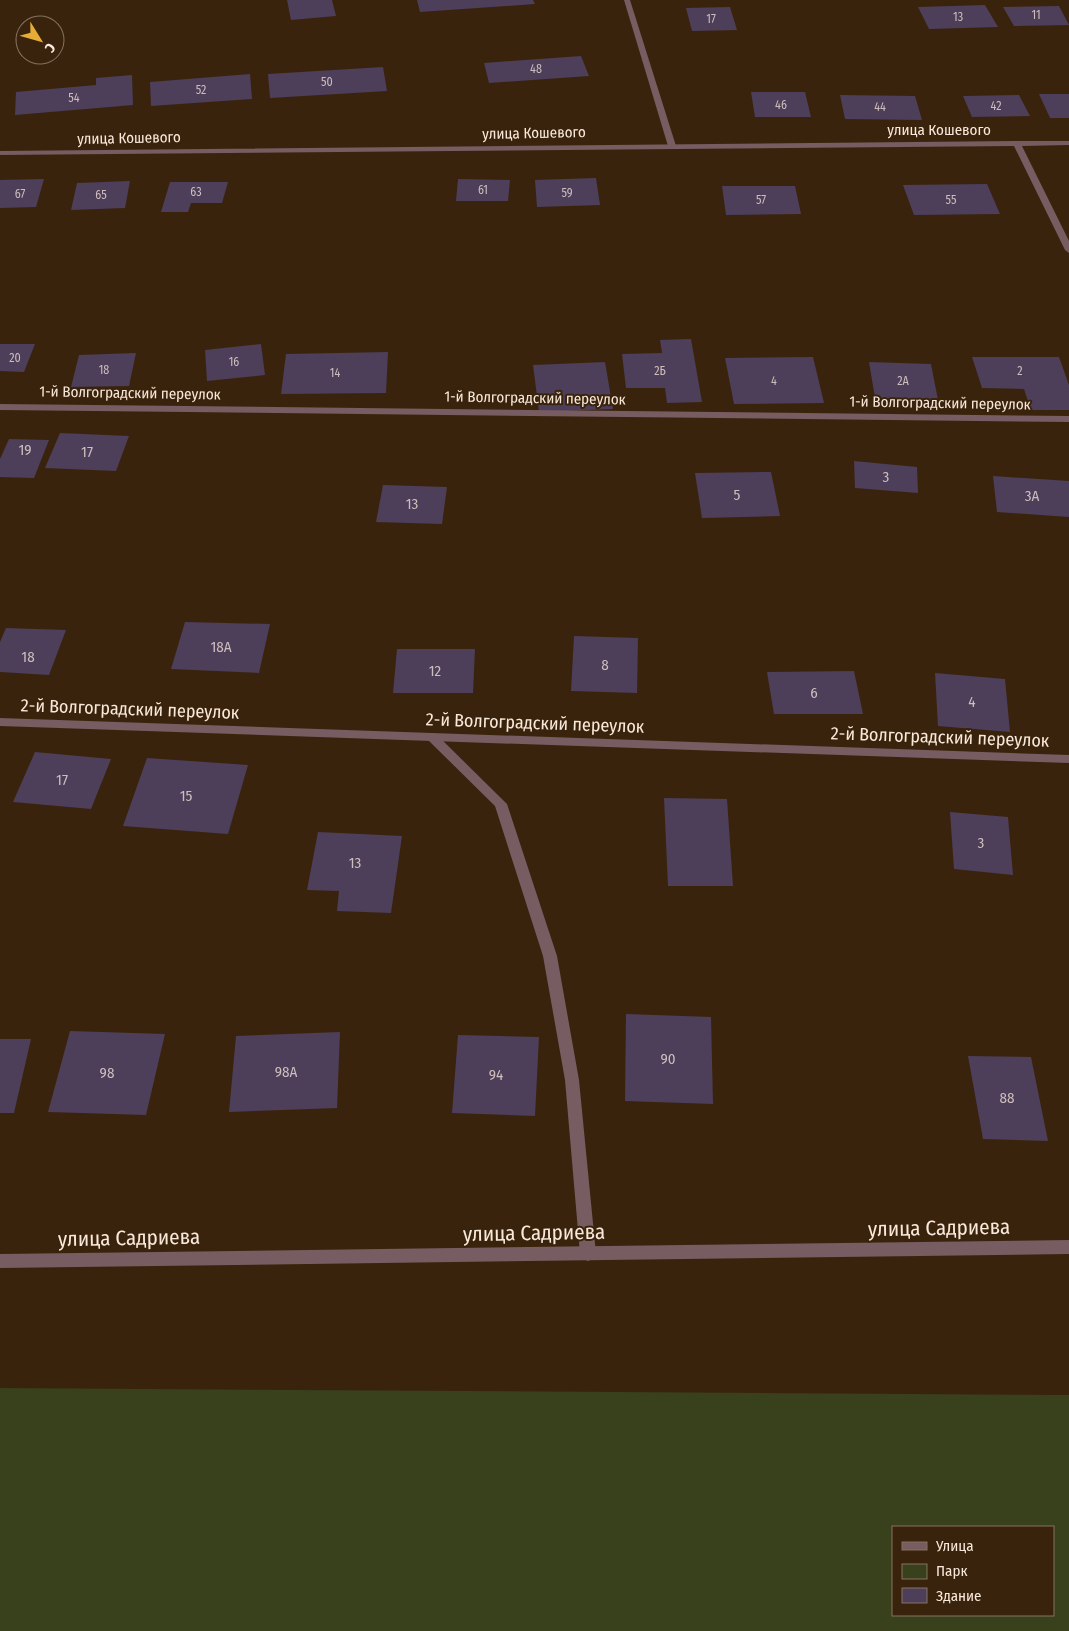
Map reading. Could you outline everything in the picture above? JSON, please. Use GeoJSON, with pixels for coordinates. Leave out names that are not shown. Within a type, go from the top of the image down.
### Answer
{"type":"FeatureCollection","features":[{"type":"Feature","properties":{"kind":"street"},"geometry":{"type":"LineString","coordinates":[[628,0],[672,146]]}},
{"type":"Feature","properties":{"kind":"street"},"geometry":{"type":"LineString","coordinates":[[1017,143],[1069,250]]}},
{"type":"Feature","properties":{"kind":"street","name":"улица Кошевого"},"geometry":{"type":"LineString","coordinates":[[0,153],[1069,143]]}},
{"type":"Feature","properties":{"kind":"street","name":"1-й Волгоградский переулок"},"geometry":{"type":"LineString","coordinates":[[0,407],[1069,419]]}},
{"type":"Feature","properties":{"kind":"street","name":"2-й Волгоградский переулок"},"geometry":{"type":"LineString","coordinates":[[0,722],[1069,759]]}},
{"type":"Feature","properties":{"kind":"street"},"geometry":{"type":"LineString","coordinates":[[432,737],[502,804],[550,956],[572,1080],[588,1254]]}},
{"type":"Feature","properties":{"kind":"street","name":"улица Садриева"},"geometry":{"type":"LineString","coordinates":[[0,1261],[1069,1248]]}},
{"type":"Feature","properties":{"kind":"green space"},"geometry":{"type":"Polygon","coordinates":[[[0,1388],[1069,1395],[1069,1631],[0,1631],[0,1388]]]}},
{"type":"Feature","properties":{"kind":"building"},"geometry":{"type":"Polygon","coordinates":[[[287,0],[332,0],[336,16],[291,20],[287,0]]]}},
{"type":"Feature","properties":{"kind":"building"},"geometry":{"type":"Polygon","coordinates":[[[417,0],[533,0],[535,4],[420,12],[417,0]]]}},
{"type":"Feature","properties":{"kind":"building"},"geometry":{"type":"Polygon","coordinates":[[[985,5],[998,27],[929,29],[918,7],[985,5]]]}},
{"type":"Feature","properties":{"kind":"building"},"geometry":{"type":"Polygon","coordinates":[[[1059,6],[1069,25],[1014,26],[1003,7],[1059,6]]]}},
{"type":"Feature","properties":{"kind":"building"},"geometry":{"type":"Polygon","coordinates":[[[730,7],[737,30],[692,31],[686,8],[730,7]]]}},
{"type":"Feature","properties":{"kind":"building"},"geometry":{"type":"Polygon","coordinates":[[[581,56],[589,76],[489,83],[484,63],[581,56]]]}},
{"type":"Feature","properties":{"kind":"building"},"geometry":{"type":"Polygon","coordinates":[[[383,67],[387,91],[270,98],[268,74],[383,67]]]}},
{"type":"Feature","properties":{"kind":"building"},"geometry":{"type":"Polygon","coordinates":[[[250,74],[252,99],[151,106],[150,82],[250,74]]]}},
{"type":"Feature","properties":{"kind":"building"},"geometry":{"type":"Polygon","coordinates":[[[132,75],[133,105],[15,115],[16,92],[96,85],[96,78],[132,75]]]}},
{"type":"Feature","properties":{"kind":"building"},"geometry":{"type":"Polygon","coordinates":[[[751,92],[805,92],[811,117],[755,117],[751,92]]]}},
{"type":"Feature","properties":{"kind":"building"},"geometry":{"type":"Polygon","coordinates":[[[1039,94],[1069,94],[1069,118],[1050,118],[1039,94]]]}},
{"type":"Feature","properties":{"kind":"building"},"geometry":{"type":"Polygon","coordinates":[[[840,95],[915,96],[922,120],[845,119],[840,95]]]}},
{"type":"Feature","properties":{"kind":"building"},"geometry":{"type":"Polygon","coordinates":[[[1019,95],[1030,116],[972,117],[963,96],[1019,95]]]}},
{"type":"Feature","properties":{"kind":"building"},"geometry":{"type":"Polygon","coordinates":[[[596,178],[600,205],[537,207],[535,180],[596,178]]]}},
{"type":"Feature","properties":{"kind":"building"},"geometry":{"type":"Polygon","coordinates":[[[44,179],[36,207],[0,208],[0,180],[44,179]]]}},
{"type":"Feature","properties":{"kind":"building"},"geometry":{"type":"Polygon","coordinates":[[[458,179],[510,180],[508,201],[456,201],[458,179]]]}},
{"type":"Feature","properties":{"kind":"building"},"geometry":{"type":"Polygon","coordinates":[[[130,181],[125,208],[71,210],[77,183],[130,181]]]}},
{"type":"Feature","properties":{"kind":"building"},"geometry":{"type":"Polygon","coordinates":[[[170,182],[228,182],[222,203],[191,203],[188,212],[161,212],[170,182]]]}},
{"type":"Feature","properties":{"kind":"building"},"geometry":{"type":"Polygon","coordinates":[[[987,184],[1000,214],[914,215],[903,185],[987,184]]]}},
{"type":"Feature","properties":{"kind":"building"},"geometry":{"type":"Polygon","coordinates":[[[722,186],[795,186],[801,214],[726,215],[722,186]]]}},
{"type":"Feature","properties":{"kind":"building"},"geometry":{"type":"Polygon","coordinates":[[[691,339],[702,402],[667,403],[665,388],[626,388],[622,354],[662,353],[660,340],[691,339]]]}},
{"type":"Feature","properties":{"kind":"building"},"geometry":{"type":"Polygon","coordinates":[[[0,344],[35,344],[24,372],[0,371],[0,344]]]}},
{"type":"Feature","properties":{"kind":"building"},"geometry":{"type":"Polygon","coordinates":[[[261,344],[265,375],[207,381],[205,350],[261,344]]]}},
{"type":"Feature","properties":{"kind":"building"},"geometry":{"type":"Polygon","coordinates":[[[388,352],[386,393],[281,394],[286,354],[388,352]]]}},
{"type":"Feature","properties":{"kind":"building"},"geometry":{"type":"Polygon","coordinates":[[[136,353],[129,386],[71,387],[79,355],[136,353]]]}},
{"type":"Feature","properties":{"kind":"building"},"geometry":{"type":"Polygon","coordinates":[[[813,357],[824,403],[734,404],[725,358],[813,357]]]}},
{"type":"Feature","properties":{"kind":"building"},"geometry":{"type":"Polygon","coordinates":[[[972,357],[1059,357],[1069,385],[1069,410],[1031,410],[1024,389],[982,388],[972,357]]]}},
{"type":"Feature","properties":{"kind":"building"},"geometry":{"type":"Polygon","coordinates":[[[605,362],[613,409],[539,412],[533,365],[605,362]]]}},
{"type":"Feature","properties":{"kind":"building"},"geometry":{"type":"Polygon","coordinates":[[[869,362],[931,364],[938,400],[875,398],[869,362]]]}},
{"type":"Feature","properties":{"kind":"building"},"geometry":{"type":"Polygon","coordinates":[[[60,433],[129,436],[116,471],[45,468],[60,433]]]}},
{"type":"Feature","properties":{"kind":"building"},"geometry":{"type":"Polygon","coordinates":[[[9,439],[49,440],[34,478],[0,477],[0,459],[9,439]]]}},
{"type":"Feature","properties":{"kind":"building"},"geometry":{"type":"Polygon","coordinates":[[[854,461],[917,467],[918,493],[855,488],[854,461]]]}},
{"type":"Feature","properties":{"kind":"building"},"geometry":{"type":"Polygon","coordinates":[[[771,472],[780,516],[702,518],[695,473],[771,472]]]}},
{"type":"Feature","properties":{"kind":"building"},"geometry":{"type":"Polygon","coordinates":[[[993,476],[1069,481],[1069,517],[997,512],[993,476]]]}},
{"type":"Feature","properties":{"kind":"building"},"geometry":{"type":"Polygon","coordinates":[[[383,485],[447,487],[442,524],[376,522],[383,485]]]}},
{"type":"Feature","properties":{"kind":"building"},"geometry":{"type":"Polygon","coordinates":[[[185,622],[270,624],[259,673],[171,669],[185,622]]]}},
{"type":"Feature","properties":{"kind":"building"},"geometry":{"type":"Polygon","coordinates":[[[6,628],[66,630],[49,675],[0,672],[0,642],[6,628]]]}},
{"type":"Feature","properties":{"kind":"building"},"geometry":{"type":"Polygon","coordinates":[[[574,636],[638,638],[637,693],[571,691],[574,636]]]}},
{"type":"Feature","properties":{"kind":"building"},"geometry":{"type":"Polygon","coordinates":[[[397,649],[475,649],[473,693],[393,693],[397,649]]]}},
{"type":"Feature","properties":{"kind":"building"},"geometry":{"type":"Polygon","coordinates":[[[854,671],[863,714],[774,714],[767,672],[854,671]]]}},
{"type":"Feature","properties":{"kind":"building"},"geometry":{"type":"Polygon","coordinates":[[[935,673],[1005,679],[1010,732],[938,726],[935,673]]]}},
{"type":"Feature","properties":{"kind":"building"},"geometry":{"type":"Polygon","coordinates":[[[35,752],[111,759],[91,809],[13,802],[35,752]]]}},
{"type":"Feature","properties":{"kind":"building"},"geometry":{"type":"Polygon","coordinates":[[[147,758],[248,765],[228,834],[123,826],[147,758]]]}},
{"type":"Feature","properties":{"kind":"building"},"geometry":{"type":"Polygon","coordinates":[[[664,798],[727,799],[733,886],[668,886],[664,798]]]}},
{"type":"Feature","properties":{"kind":"building"},"geometry":{"type":"Polygon","coordinates":[[[950,812],[1008,817],[1013,875],[954,869],[950,812]]]}},
{"type":"Feature","properties":{"kind":"building"},"geometry":{"type":"Polygon","coordinates":[[[318,832],[402,836],[391,913],[337,911],[339,891],[307,890],[318,832]]]}},
{"type":"Feature","properties":{"kind":"building"},"geometry":{"type":"Polygon","coordinates":[[[626,1014],[711,1017],[713,1104],[625,1101],[626,1014]]]}},
{"type":"Feature","properties":{"kind":"building"},"geometry":{"type":"Polygon","coordinates":[[[70,1031],[165,1034],[146,1115],[48,1112],[70,1031]]]}},
{"type":"Feature","properties":{"kind":"building"},"geometry":{"type":"Polygon","coordinates":[[[340,1032],[337,1108],[229,1112],[236,1036],[340,1032]]]}},
{"type":"Feature","properties":{"kind":"building"},"geometry":{"type":"Polygon","coordinates":[[[458,1035],[539,1037],[535,1116],[452,1113],[458,1035]]]}},
{"type":"Feature","properties":{"kind":"building"},"geometry":{"type":"Polygon","coordinates":[[[0,1039],[31,1039],[14,1113],[0,1113],[0,1039]]]}},
{"type":"Feature","properties":{"kind":"building"},"geometry":{"type":"Polygon","coordinates":[[[968,1056],[1031,1057],[1048,1141],[983,1139],[968,1056]]]}}]}
